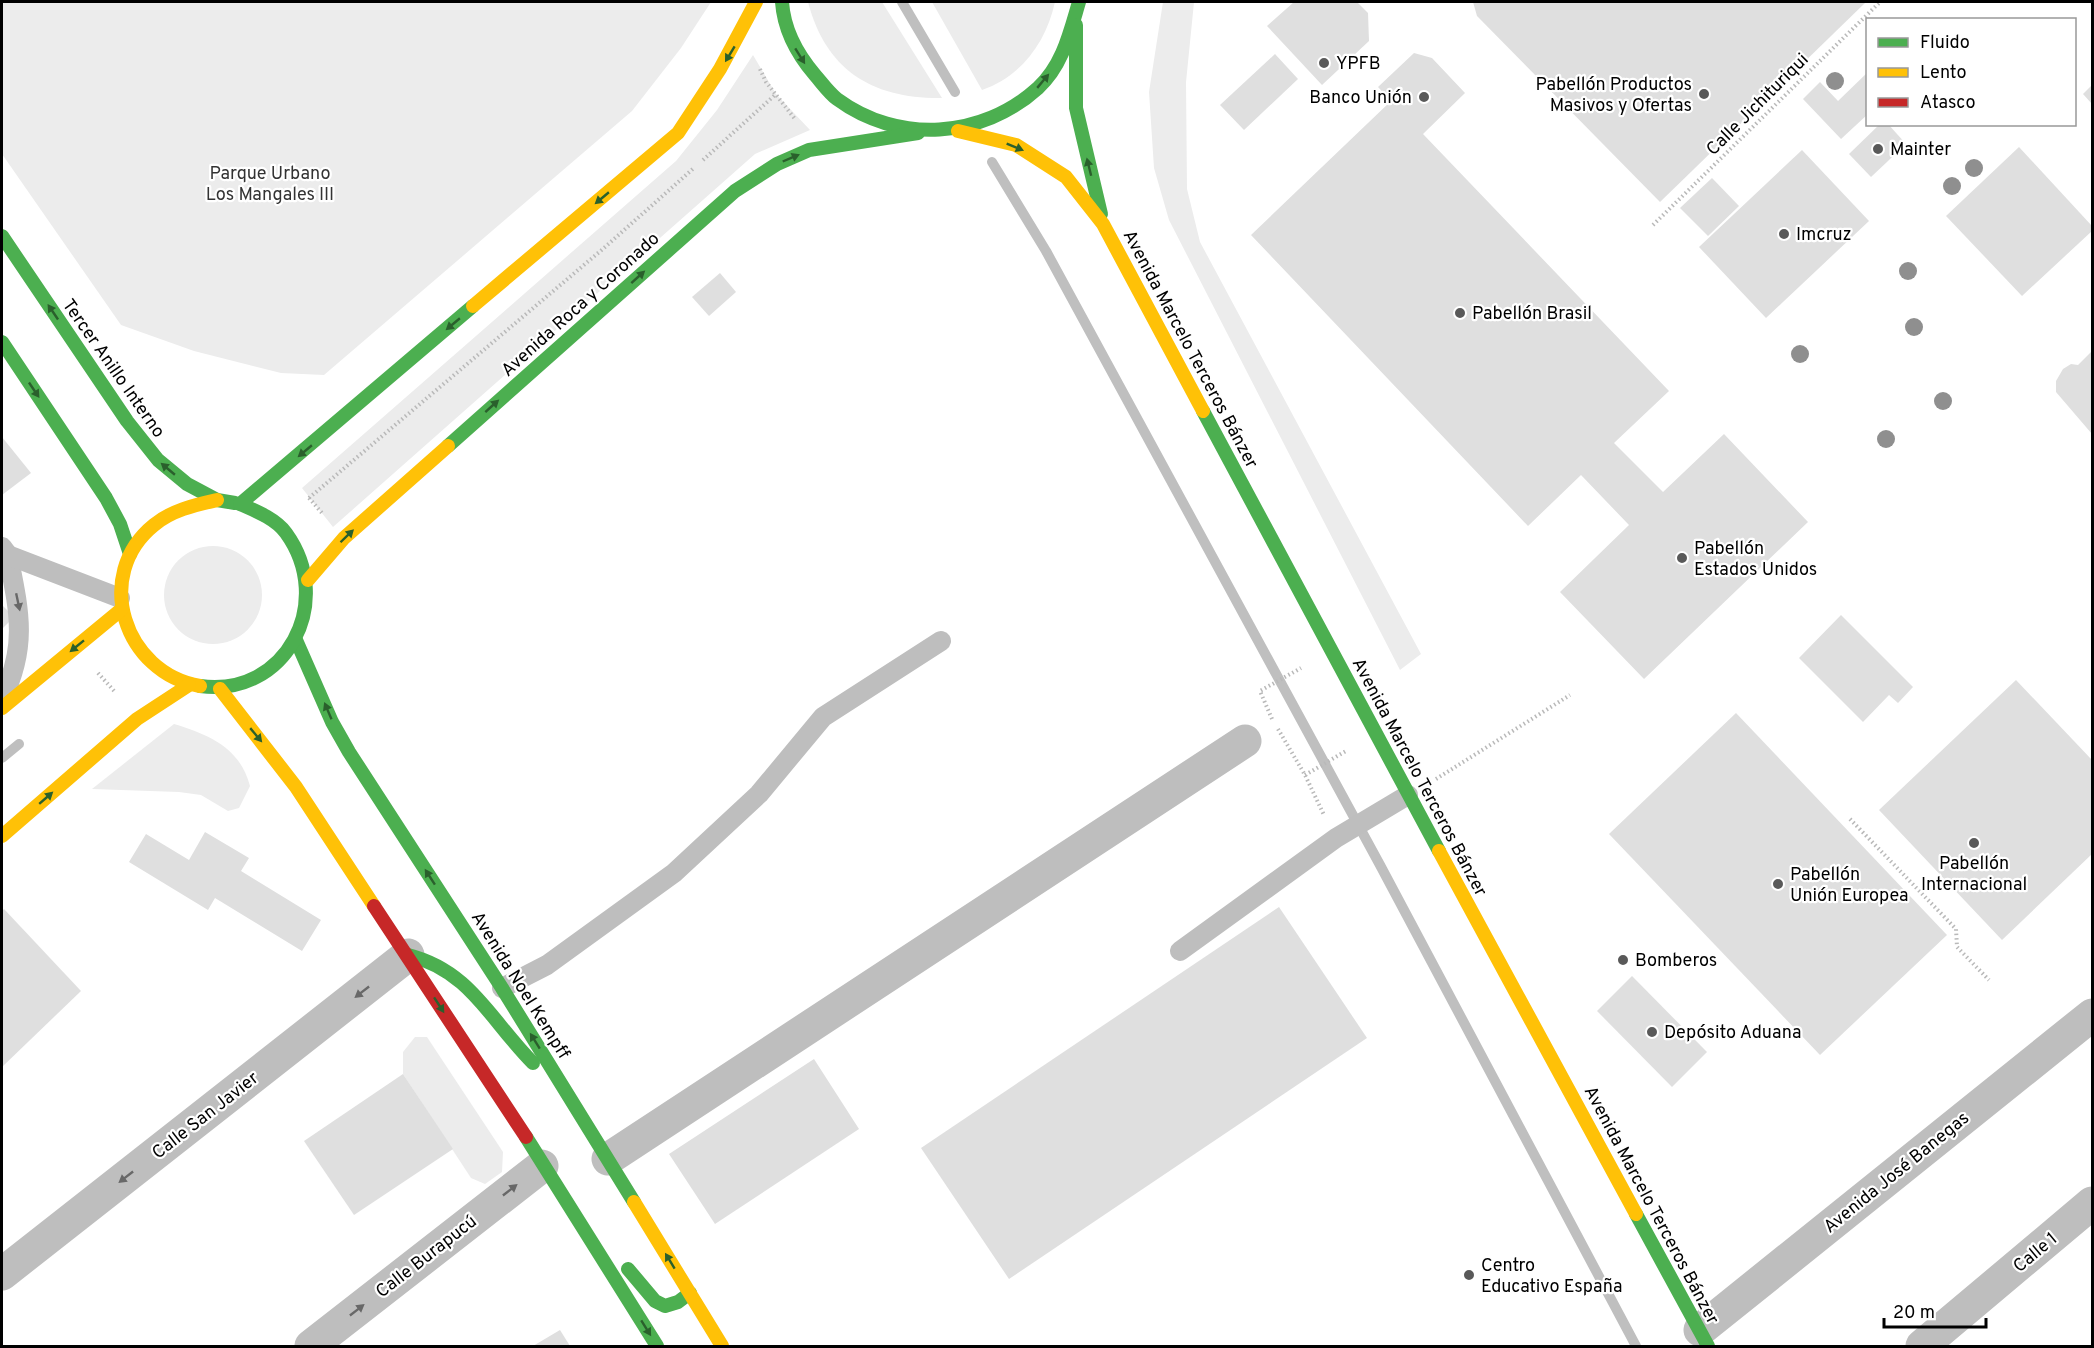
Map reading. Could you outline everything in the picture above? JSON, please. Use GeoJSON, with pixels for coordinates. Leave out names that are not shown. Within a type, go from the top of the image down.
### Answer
{"type":"FeatureCollection","features":[{"type":"Feature","properties":{"kind":"main road"},"geometry":{"type":"LineString","coordinates":[[240,504],[678,133],[706,93],[738,40],[756,2]]}},
{"type":"Feature","properties":{"kind":"main road"},"geometry":{"type":"LineString","coordinates":[[782,2],[794,46],[814,80],[844,107],[880,125],[918,133],[958,131],[997,118],[1031,95],[1058,63],[1076,26],[1079,2]]}},
{"type":"Feature","properties":{"kind":"main road","name":"Avenida Marcelo Terceros Bánzer"},"geometry":{"type":"LineString","coordinates":[[1076,26],[1076,108],[1104,224]]}},
{"type":"Feature","properties":{"kind":"main road","name":"Avenida Marcelo Terceros Bánzer"},"geometry":{"type":"LineString","coordinates":[[958,131],[1016,145],[1066,177],[1104,224],[1408,795],[1704,1338]]}},
{"type":"Feature","properties":{"kind":"main road","name":"Avenida Roca y Coronado"},"geometry":{"type":"LineString","coordinates":[[308,580],[344,538],[735,191],[777,164],[809,150],[918,133]]}},
{"type":"Feature","properties":{"kind":"main road","name":"Tercer Anillo Interno"},"geometry":{"type":"LineString","coordinates":[[2,236],[127,421],[158,460],[187,484],[217,500]]}},
{"type":"Feature","properties":{"kind":"main road"},"geometry":{"type":"LineString","coordinates":[[2,342],[106,498],[120,524],[130,554]]}},
{"type":"Feature","properties":{"kind":"main road"},"geometry":{"type":"LineString","coordinates":[[217,500],[240,504],[264,515],[285,531],[300,554],[308,580],[308,611],[296,640],[277,665],[250,681],[220,689],[189,686],[162,673],[140,653],[126,627],[121,603],[122,575],[130,554],[145,532],[166,515],[190,504],[217,500]]}},
{"type":"Feature","properties":{"kind":"main road"},"geometry":{"type":"LineString","coordinates":[[2,708],[121,603]]}},
{"type":"Feature","properties":{"kind":"main road","name":"Avenida Noel Kempff"},"geometry":{"type":"LineString","coordinates":[[296,640],[332,722],[349,752],[568,1093],[722,1347]]}},
{"type":"Feature","properties":{"kind":"main road"},"geometry":{"type":"LineString","coordinates":[[2,836],[137,719],[189,686]]}},
{"type":"Feature","properties":{"kind":"main road"},"geometry":{"type":"LineString","coordinates":[[220,689],[296,787],[408,955],[552,1178],[657,1347]]}},
{"type":"Feature","properties":{"kind":"main road"},"geometry":{"type":"LineString","coordinates":[[408,955],[433,961],[460,980],[519,1051],[568,1093]]}},
{"type":"Feature","properties":{"kind":"main road"},"geometry":{"type":"LineString","coordinates":[[552,1178],[655,1301],[665,1306],[678,1302],[690,1293]]}},
{"type":"Feature","properties":{"kind":"street"},"geometry":{"type":"LineString","coordinates":[[608,1159],[1245,741]]}},
{"type":"Feature","properties":{"kind":"street","name":"Calle San Javier"},"geometry":{"type":"LineString","coordinates":[[2,1274],[408,955]]}},
{"type":"Feature","properties":{"kind":"street","name":"Avenida José Banegas"},"geometry":{"type":"LineString","coordinates":[[1704,1338],[2092,1015]]}},
{"type":"Feature","properties":{"kind":"street","name":"Calle Burapucú"},"geometry":{"type":"LineString","coordinates":[[310,1347],[552,1178]]}},
{"type":"Feature","properties":{"kind":"street","name":"Calle 1"},"geometry":{"type":"LineString","coordinates":[[1922,1347],[2092,1203]]}},
{"type":"Feature","properties":{"kind":"lane"},"geometry":{"type":"LineString","coordinates":[[5,551],[121,603]]}},
{"type":"Feature","properties":{"kind":"lane"},"geometry":{"type":"LineString","coordinates":[[2,699],[17,657],[21,617],[5,551]]}},
{"type":"Feature","properties":{"kind":"lane"},"geometry":{"type":"LineString","coordinates":[[502,988],[547,965],[674,873],[759,794],[823,717],[941,640]]}},
{"type":"Feature","properties":{"kind":"lane"},"geometry":{"type":"LineString","coordinates":[[1180,951],[1340,835],[1408,795]]}},
{"type":"Feature","properties":{"kind":"path","name":"Calle Jichituriqui"},"geometry":{"type":"LineString","coordinates":[[1653,225],[1880,2]]}},
{"type":"Feature","properties":{"kind":"path"},"geometry":{"type":"LineString","coordinates":[[738,40],[753,55],[776,94],[797,121],[810,130],[809,150]]}},
{"type":"Feature","properties":{"kind":"path"},"geometry":{"type":"LineString","coordinates":[[309,498],[595,256],[776,94]]}},
{"type":"Feature","properties":{"kind":"path"},"geometry":{"type":"LineString","coordinates":[[285,468],[344,538]]}},
{"type":"Feature","properties":{"kind":"path"},"geometry":{"type":"LineString","coordinates":[[1294,671],[1260,691],[1276,728],[1307,774],[1330,834],[1340,835]]}},
{"type":"Feature","properties":{"kind":"path"},"geometry":{"type":"LineString","coordinates":[[1408,795],[1570,695]]}},
{"type":"Feature","properties":{"kind":"path"},"geometry":{"type":"LineString","coordinates":[[1245,741],[1276,728]]}},
{"type":"Feature","properties":{"kind":"path"},"geometry":{"type":"LineString","coordinates":[[1307,774],[1339,755]]}},
{"type":"Feature","properties":{"kind":"path"},"geometry":{"type":"LineString","coordinates":[[1850,819],[1956,929],[1957,947],[1989,980]]}},
{"type":"Feature","properties":{"kind":"green space","name":"Parque Urbano Los Mangales III"},"geometry":{"type":"Polygon","coordinates":[[[2,2],[711,2],[681,48],[632,111],[324,375],[281,373],[194,351],[121,325],[2,154],[2,2]]]}},
{"type":"Feature","properties":{"kind":"green space"},"geometry":{"type":"Polygon","coordinates":[[[808,2],[882,2],[942,98],[894,93],[856,76],[840,63],[827,46],[816,26],[808,2]]]}},
{"type":"Feature","properties":{"kind":"green space"},"geometry":{"type":"Polygon","coordinates":[[[932,2],[1055,2],[1045,31],[1030,56],[1009,76],[982,90],[932,2]]]}},
{"type":"Feature","properties":{"kind":"green space"},"geometry":{"type":"Polygon","coordinates":[[[1163,2],[1194,2],[1186,82],[1187,189],[1200,242],[1421,654],[1400,670],[1169,220],[1154,168],[1149,92],[1163,2]]]}},
{"type":"Feature","properties":{"kind":"green space"},"geometry":{"type":"Polygon","coordinates":[[[753,55],[776,94],[810,130],[755,154],[333,527],[302,488],[676,161],[717,110],[753,55]]]}},
{"type":"Feature","properties":{"kind":"green space"},"geometry":{"type":"Polygon","coordinates":[[[213,546],[232,550],[247,561],[258,576],[262,595],[258,614],[247,629],[232,640],[213,644],[194,640],[179,629],[168,614],[164,595],[168,576],[179,561],[194,550],[213,546]]]}},
{"type":"Feature","properties":{"kind":"green space"},"geometry":{"type":"Polygon","coordinates":[[[174,724],[211,738],[222,745],[239,762],[250,786],[239,808],[228,811],[201,795],[179,792],[92,789],[174,724]]]}},
{"type":"Feature","properties":{"kind":"green space"},"geometry":{"type":"Polygon","coordinates":[[[415,1037],[427,1037],[503,1152],[502,1172],[485,1184],[471,1178],[403,1074],[403,1052],[415,1037]]]}},
{"type":"Feature","properties":{"kind":"building","name":"YPFB"},"geometry":{"type":"Polygon","coordinates":[[[1294,2],[1357,2],[1368,13],[1369,41],[1322,85],[1267,26],[1294,2]]]}},
{"type":"Feature","properties":{"kind":"building","name":"Pabellón Productos Masivos y Ofertas"},"geometry":{"type":"Polygon","coordinates":[[[1473,2],[1866,2],[1660,202],[1477,16],[1473,2]]]}},
{"type":"Feature","properties":{"kind":"building","name":"Pabellón Brasil"},"geometry":{"type":"Polygon","coordinates":[[[1414,53],[1432,58],[1465,93],[1423,134],[1669,391],[1614,443],[1663,492],[1724,434],[1808,522],[1644,679],[1560,592],[1629,525],[1581,475],[1528,526],[1251,235],[1391,101],[1378,87],[1414,53]]]}},
{"type":"Feature","properties":{"kind":"building"},"geometry":{"type":"Polygon","coordinates":[[[1275,54],[1298,79],[1244,130],[1220,105],[1275,54]]]}},
{"type":"Feature","properties":{"kind":"building"},"geometry":{"type":"Polygon","coordinates":[[[1866,74],[1866,116],[1841,139],[1803,99],[1820,82],[1838,101],[1866,74]]]}},
{"type":"Feature","properties":{"kind":"building"},"geometry":{"type":"Polygon","coordinates":[[[2092,85],[2092,104],[2083,94],[2092,85]]]}},
{"type":"Feature","properties":{"kind":"building","name":"Mainter"},"geometry":{"type":"Polygon","coordinates":[[[1878,126],[1890,126],[1906,144],[1871,177],[1849,154],[1878,126]]]}},
{"type":"Feature","properties":{"kind":"building"},"geometry":{"type":"Polygon","coordinates":[[[2019,147],[2092,226],[2092,231],[2022,296],[1946,216],[2019,147]]]}},
{"type":"Feature","properties":{"kind":"building","name":"Imcruz"},"geometry":{"type":"Polygon","coordinates":[[[1802,150],[1869,221],[1766,318],[1699,247],[1802,150]]]}},
{"type":"Feature","properties":{"kind":"building"},"geometry":{"type":"Polygon","coordinates":[[[1712,178],[1739,206],[1708,236],[1680,208],[1712,178]]]}},
{"type":"Feature","properties":{"kind":"building"},"geometry":{"type":"Polygon","coordinates":[[[720,273],[736,292],[709,316],[692,297],[720,273]]]}},
{"type":"Feature","properties":{"kind":"building"},"geometry":{"type":"Polygon","coordinates":[[[2092,351],[2092,434],[2056,392],[2056,381],[2063,369],[2071,364],[2078,365],[2092,351]]]}},
{"type":"Feature","properties":{"kind":"building"},"geometry":{"type":"Polygon","coordinates":[[[2,437],[31,473],[2,495],[2,437]]]}},
{"type":"Feature","properties":{"kind":"building"},"geometry":{"type":"Polygon","coordinates":[[[2,605],[14,617],[2,629],[2,605]]]}},
{"type":"Feature","properties":{"kind":"building"},"geometry":{"type":"Polygon","coordinates":[[[1841,615],[1913,687],[1898,703],[1889,695],[1863,722],[1799,658],[1841,615]]]}},
{"type":"Feature","properties":{"kind":"building"},"geometry":{"type":"Polygon","coordinates":[[[2016,680],[2092,760],[2092,854],[2002,940],[1879,810],[2016,680]]]}},
{"type":"Feature","properties":{"kind":"building","name":"Pabellón Unión Europea"},"geometry":{"type":"Polygon","coordinates":[[[1736,713],[1947,935],[1820,1055],[1609,834],[1736,713]]]}},
{"type":"Feature","properties":{"kind":"building"},"geometry":{"type":"Polygon","coordinates":[[[205,832],[249,858],[241,871],[321,920],[302,951],[215,898],[208,910],[129,862],[146,834],[189,860],[205,832]]]}},
{"type":"Feature","properties":{"kind":"building"},"geometry":{"type":"Polygon","coordinates":[[[1279,907],[1367,1038],[1009,1279],[921,1148],[1279,907]]]}},
{"type":"Feature","properties":{"kind":"building"},"geometry":{"type":"Polygon","coordinates":[[[4,909],[81,991],[2,1067],[2,911],[4,909]]]}},
{"type":"Feature","properties":{"kind":"building","name":"Depósito Aduana"},"geometry":{"type":"Polygon","coordinates":[[[1632,976],[1707,1052],[1672,1087],[1597,1011],[1632,976]]]}},
{"type":"Feature","properties":{"kind":"building"},"geometry":{"type":"Polygon","coordinates":[[[814,1059],[859,1129],[715,1224],[669,1154],[814,1059]]]}},
{"type":"Feature","properties":{"kind":"building"},"geometry":{"type":"Polygon","coordinates":[[[403,1074],[453,1149],[354,1215],[304,1141],[403,1074]]]}},
{"type":"Feature","properties":{"kind":"building"},"geometry":{"type":"Polygon","coordinates":[[[560,1330],[570,1346],[533,1346],[560,1330]]]}},
{"type":"Feature","properties":{"kind":"waterway"},"geometry":{"type":"LineString","coordinates":[[902,2],[955,92]]}},
{"type":"Feature","properties":{"kind":"waterway"},"geometry":{"type":"LineString","coordinates":[[992,162],[1046,251],[1380,865],[1636,1346]]}},
{"type":"Feature","properties":{"kind":"waterway"},"geometry":{"type":"LineString","coordinates":[[2,758],[19,744]]}},
{"type":"Feature","properties":{"kind":"traffic: fast"},"geometry":{"type":"LineString","coordinates":[[782,2],[785,23],[797,50],[828,91],[837,99],[861,114],[886,123],[913,129],[939,130],[966,126],[992,118],[1016,105],[1038,88],[1060,59],[1079,2]]}},
{"type":"Feature","properties":{"kind":"traffic: fast"},"geometry":{"type":"LineString","coordinates":[[1076,25],[1076,108],[1101,214]]}},
{"type":"Feature","properties":{"kind":"traffic: fast"},"geometry":{"type":"LineString","coordinates":[[448,446],[735,191],[777,164],[809,150],[918,133]]}},
{"type":"Feature","properties":{"kind":"traffic: fast"},"geometry":{"type":"LineString","coordinates":[[2,236],[127,421],[158,460],[187,484],[217,500],[235,503]]}},
{"type":"Feature","properties":{"kind":"traffic: fast"},"geometry":{"type":"LineString","coordinates":[[200,686],[230,686],[257,677],[278,661],[294,640],[303,615],[306,588],[300,560],[286,533],[271,520],[240,504],[473,306]]}},
{"type":"Feature","properties":{"kind":"traffic: fast"},"geometry":{"type":"LineString","coordinates":[[2,342],[106,498],[120,524],[130,554]]}},
{"type":"Feature","properties":{"kind":"traffic: fast"},"geometry":{"type":"LineString","coordinates":[[1203,411],[1439,851]]}},
{"type":"Feature","properties":{"kind":"traffic: fast"},"geometry":{"type":"LineString","coordinates":[[296,640],[332,722],[349,752],[502,988],[634,1202]]}},
{"type":"Feature","properties":{"kind":"traffic: fast"},"geometry":{"type":"LineString","coordinates":[[408,955],[430,962],[464,985],[533,1063]]}},
{"type":"Feature","properties":{"kind":"traffic: fast"},"geometry":{"type":"LineString","coordinates":[[526,1137],[657,1346]]}},
{"type":"Feature","properties":{"kind":"traffic: fast"},"geometry":{"type":"LineString","coordinates":[[1636,1214],[1708,1346]]}},
{"type":"Feature","properties":{"kind":"traffic: fast"},"geometry":{"type":"LineString","coordinates":[[628,1269],[655,1301],[665,1306],[678,1302],[690,1293]]}},
{"type":"Feature","properties":{"kind":"traffic: slow"},"geometry":{"type":"LineString","coordinates":[[473,306],[678,133],[720,69],[756,2]]}},
{"type":"Feature","properties":{"kind":"traffic: slow"},"geometry":{"type":"LineString","coordinates":[[958,131],[1016,145],[1066,177],[1103,224],[1203,411]]}},
{"type":"Feature","properties":{"kind":"traffic: slow"},"geometry":{"type":"LineString","coordinates":[[308,580],[344,538],[448,446]]}},
{"type":"Feature","properties":{"kind":"traffic: slow"},"geometry":{"type":"LineString","coordinates":[[200,686],[174,677],[152,662],[136,643],[125,619],[121,594],[124,569],[135,546],[154,525],[176,512],[217,500]]}},
{"type":"Feature","properties":{"kind":"traffic: slow"},"geometry":{"type":"LineString","coordinates":[[2,708],[122,609]]}},
{"type":"Feature","properties":{"kind":"traffic: slow"},"geometry":{"type":"LineString","coordinates":[[2,836],[137,719],[189,685]]}},
{"type":"Feature","properties":{"kind":"traffic: slow"},"geometry":{"type":"LineString","coordinates":[[220,689],[296,787],[374,906]]}},
{"type":"Feature","properties":{"kind":"traffic: slow"},"geometry":{"type":"LineString","coordinates":[[1439,851],[1636,1214]]}},
{"type":"Feature","properties":{"kind":"traffic: slow"},"geometry":{"type":"LineString","coordinates":[[634,1202],[722,1346]]}},
{"type":"Feature","properties":{"kind":"traffic: jam"},"geometry":{"type":"LineString","coordinates":[[374,906],[526,1137]]}},
{"type":"Feature","properties":{"kind":"place","name":"YPFB"},"geometry":{"type":"Point","coordinates":[1324,63]}},
{"type":"Feature","properties":{"kind":"place","name":"Pabellón Productos Masivos y Ofertas"},"geometry":{"type":"Point","coordinates":[1704,94]}},
{"type":"Feature","properties":{"kind":"place","name":"Banco Unión"},"geometry":{"type":"Point","coordinates":[1424,97]}},
{"type":"Feature","properties":{"kind":"place","name":"Mainter"},"geometry":{"type":"Point","coordinates":[1878,149]}},
{"type":"Feature","properties":{"kind":"place","name":"Imcruz"},"geometry":{"type":"Point","coordinates":[1784,234]}},
{"type":"Feature","properties":{"kind":"place","name":"Pabellón Brasil"},"geometry":{"type":"Point","coordinates":[1460,313]}},
{"type":"Feature","properties":{"kind":"place","name":"Pabellón Estados Unidos"},"geometry":{"type":"Point","coordinates":[1682,558]}},
{"type":"Feature","properties":{"kind":"place","name":"Pabellón Internacional"},"geometry":{"type":"Point","coordinates":[1974,843]}},
{"type":"Feature","properties":{"kind":"place","name":"Pabellón Unión Europea"},"geometry":{"type":"Point","coordinates":[1778,884]}},
{"type":"Feature","properties":{"kind":"place","name":"Bomberos"},"geometry":{"type":"Point","coordinates":[1623,960]}},
{"type":"Feature","properties":{"kind":"place","name":"Depósito Aduana"},"geometry":{"type":"Point","coordinates":[1652,1032]}},
{"type":"Feature","properties":{"kind":"place","name":"Centro Educativo España"},"geometry":{"type":"Point","coordinates":[1469,1275]}}]}
